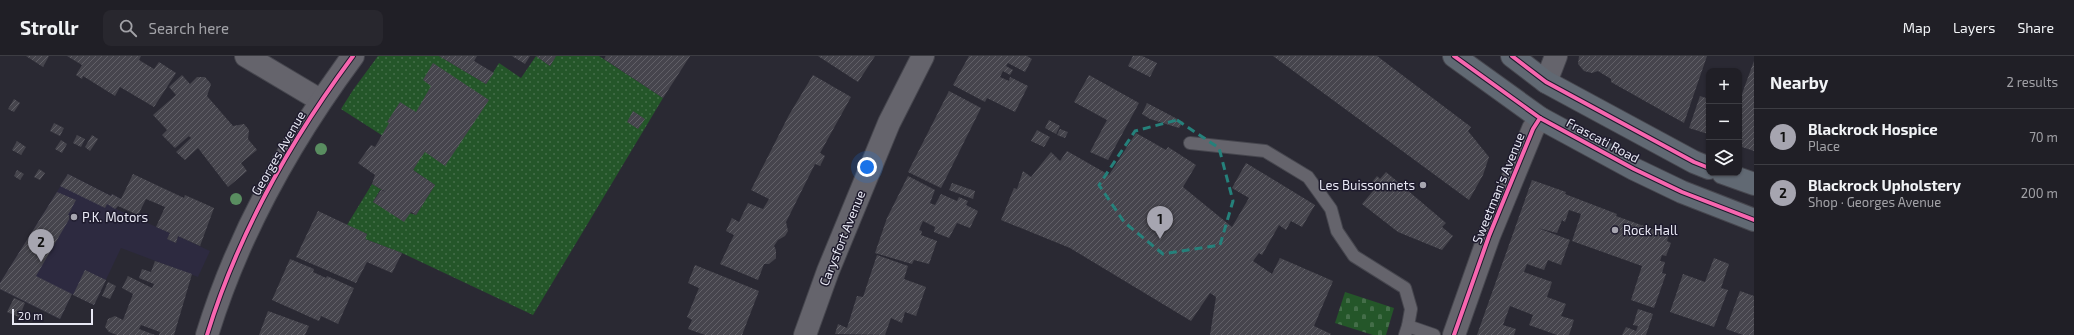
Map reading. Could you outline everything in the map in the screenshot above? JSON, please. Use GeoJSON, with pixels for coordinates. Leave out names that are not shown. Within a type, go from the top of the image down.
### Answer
{"type":"FeatureCollection","features":[{"type":"Feature","properties":{"kind":"highway","name":"Frascati Road"},"geometry":{"type":"LineString","coordinates":[[1454,56],[1540,118],[1634,169],[1682,192],[1754,220]]}},
{"type":"Feature","properties":{"kind":"highway","name":"Frascati Road"},"geometry":{"type":"LineString","coordinates":[[1512,56],[1546,82],[1694,162],[1706,167]]}},
{"type":"Feature","properties":{"kind":"highway"},"geometry":{"type":"LineString","coordinates":[[1732,176],[1754,184]]}},
{"type":"Feature","properties":{"kind":"street"},"geometry":{"type":"LineString","coordinates":[[246,56],[320,100]]}},
{"type":"Feature","properties":{"kind":"street","name":"Georges Avenue"},"geometry":{"type":"LineString","coordinates":[[207,335],[227,274],[260,204],[320,100],[353,56]]}},
{"type":"Feature","properties":{"kind":"street","name":"Carysfort Avenue"},"geometry":{"type":"LineString","coordinates":[[805,335],[828,271],[889,123],[923,56]]}},
{"type":"Feature","properties":{"kind":"street"},"geometry":{"type":"LineString","coordinates":[[1546,82],[1556,56]]}},
{"type":"Feature","properties":{"kind":"street","name":"Sweetman's Avenue"},"geometry":{"type":"LineString","coordinates":[[1454,335],[1489,236],[1533,129],[1540,118]]}},
{"type":"Feature","properties":{"kind":"lane"},"geometry":{"type":"LineString","coordinates":[[1190,143],[1265,151],[1308,177],[1331,209],[1337,231],[1354,256],[1405,288],[1411,309],[1407,331],[1434,335]]}},
{"type":"Feature","properties":{"kind":"highlighted area"},"geometry":{"type":"Polygon","coordinates":[[[1177,120],[1219,148],[1233,201],[1220,245],[1163,254],[1124,222],[1099,185],[1135,131],[1177,120]]]}},
{"type":"Feature","properties":{"kind":"shaded area"},"geometry":{"type":"Polygon","coordinates":[[[68,174],[111,196],[112,194],[121,199],[116,209],[170,233],[167,239],[176,243],[178,236],[210,251],[198,277],[121,248],[94,305],[72,294],[60,319],[0,289],[0,283],[68,174]]]}},
{"type":"Feature","properties":{"kind":"green space"},"geometry":{"type":"Polygon","coordinates":[[[378,56],[439,56],[486,84],[499,63],[521,78],[536,56],[550,66],[556,56],[599,56],[663,98],[533,315],[402,253],[365,239],[367,234],[347,225],[372,184],[382,190],[380,190],[373,202],[416,215],[435,185],[413,170],[419,159],[341,109],[378,56]]]}},
{"type":"Feature","properties":{"kind":"green space"},"geometry":{"type":"Polygon","coordinates":[[[1345,292],[1394,308],[1386,335],[1373,335],[1335,323],[1345,292]]]}},
{"type":"Feature","properties":{"kind":"building"},"geometry":{"type":"Polygon","coordinates":[[[26,56],[49,56],[43,67],[26,56]]]}},
{"type":"Feature","properties":{"kind":"building"},"geometry":{"type":"Polygon","coordinates":[[[67,56],[141,56],[139,60],[154,69],[159,62],[176,73],[154,107],[120,87],[115,96],[83,76],[82,79],[76,75],[82,65],[67,56]]]}},
{"type":"Feature","properties":{"kind":"building"},"geometry":{"type":"Polygon","coordinates":[[[439,56],[477,56],[474,61],[494,73],[486,84],[439,56]]]}},
{"type":"Feature","properties":{"kind":"building"},"geometry":{"type":"Polygon","coordinates":[[[512,56],[530,56],[525,64],[512,56]]]}},
{"type":"Feature","properties":{"kind":"building"},"geometry":{"type":"Polygon","coordinates":[[[536,56],[556,56],[550,66],[536,56]]]}},
{"type":"Feature","properties":{"kind":"building"},"geometry":{"type":"Polygon","coordinates":[[[606,56],[690,56],[663,98],[604,59],[606,56]]]}},
{"type":"Feature","properties":{"kind":"building"},"geometry":{"type":"Polygon","coordinates":[[[818,56],[875,56],[858,82],[818,56]]]}},
{"type":"Feature","properties":{"kind":"building"},"geometry":{"type":"Polygon","coordinates":[[[969,56],[1027,56],[1032,59],[1025,72],[1008,63],[1006,66],[1013,70],[1010,75],[1003,71],[1000,77],[1009,81],[1010,77],[1028,86],[1015,112],[987,98],[985,102],[953,85],[969,56]]]}},
{"type":"Feature","properties":{"kind":"building"},"geometry":{"type":"Polygon","coordinates":[[[1133,56],[1142,56],[1157,63],[1150,77],[1128,66],[1133,56]]]}},
{"type":"Feature","properties":{"kind":"building"},"geometry":{"type":"Polygon","coordinates":[[[1273,56],[1377,56],[1471,127],[1468,131],[1489,157],[1483,175],[1469,200],[1273,56]]]}},
{"type":"Feature","properties":{"kind":"building"},"geometry":{"type":"Polygon","coordinates":[[[1579,56],[1707,56],[1684,123],[1611,82],[1611,79],[1598,71],[1592,73],[1584,71],[1578,64],[1579,56]]]}},
{"type":"Feature","properties":{"kind":"building"},"geometry":{"type":"Polygon","coordinates":[[[1754,61],[1754,151],[1742,147],[1742,94],[1754,61]]]}},
{"type":"Feature","properties":{"kind":"building"},"geometry":{"type":"Polygon","coordinates":[[[433,63],[489,100],[445,166],[425,152],[420,159],[413,170],[435,185],[416,215],[411,212],[404,222],[373,202],[381,190],[386,192],[372,184],[375,175],[358,163],[371,145],[375,147],[389,123],[387,122],[400,102],[416,112],[431,86],[423,80],[433,63]]]}},
{"type":"Feature","properties":{"kind":"building"},"geometry":{"type":"Polygon","coordinates":[[[182,75],[190,84],[197,77],[205,77],[211,84],[207,96],[233,126],[244,124],[249,130],[248,139],[257,150],[241,163],[247,171],[228,187],[198,148],[185,160],[176,152],[191,138],[189,136],[175,148],[162,135],[167,130],[153,115],[176,95],[169,87],[182,75]]]}},
{"type":"Feature","properties":{"kind":"building"},"geometry":{"type":"Polygon","coordinates":[[[813,75],[851,97],[820,153],[825,156],[820,166],[815,164],[786,222],[788,231],[785,236],[778,240],[774,246],[776,250],[776,258],[769,264],[764,264],[758,280],[720,264],[734,235],[726,231],[732,218],[739,222],[748,203],[763,209],[769,199],[751,190],[789,115],[813,75]]]}},
{"type":"Feature","properties":{"kind":"building"},"geometry":{"type":"Polygon","coordinates":[[[1089,75],[1139,103],[1108,160],[1090,152],[1107,120],[1074,102],[1089,75]]]}},
{"type":"Feature","properties":{"kind":"building"},"geometry":{"type":"Polygon","coordinates":[[[949,91],[981,108],[941,188],[908,172],[949,91]]]}},
{"type":"Feature","properties":{"kind":"building"},"geometry":{"type":"Polygon","coordinates":[[[1700,96],[1706,98],[1706,133],[1689,128],[1700,96]]]}},
{"type":"Feature","properties":{"kind":"building"},"geometry":{"type":"Polygon","coordinates":[[[14,99],[20,103],[14,112],[8,109],[14,99]]]}},
{"type":"Feature","properties":{"kind":"building"},"geometry":{"type":"Polygon","coordinates":[[[1147,103],[1183,122],[1179,128],[1150,119],[1142,114],[1147,103]]]}},
{"type":"Feature","properties":{"kind":"building"},"geometry":{"type":"Polygon","coordinates":[[[633,111],[645,119],[638,129],[627,122],[633,111]]]}},
{"type":"Feature","properties":{"kind":"building"},"geometry":{"type":"Polygon","coordinates":[[[1049,120],[1060,126],[1056,134],[1045,128],[1049,120]]]}},
{"type":"Feature","properties":{"kind":"building"},"geometry":{"type":"Polygon","coordinates":[[[54,123],[64,128],[60,136],[50,131],[54,123]]]}},
{"type":"Feature","properties":{"kind":"building"},"geometry":{"type":"Polygon","coordinates":[[[1060,129],[1068,132],[1065,138],[1057,135],[1060,129]]]}},
{"type":"Feature","properties":{"kind":"building"},"geometry":{"type":"Polygon","coordinates":[[[1037,130],[1050,137],[1044,147],[1031,141],[1037,130]]]}},
{"type":"Feature","properties":{"kind":"building"},"geometry":{"type":"Polygon","coordinates":[[[1136,133],[1166,150],[1168,147],[1196,165],[1183,187],[1232,227],[1249,198],[1232,188],[1246,163],[1315,205],[1302,227],[1291,221],[1286,230],[1279,225],[1262,255],[1259,253],[1253,261],[1272,274],[1280,258],[1333,281],[1314,326],[1331,334],[1330,335],[1210,335],[1216,297],[1210,293],[1191,321],[1070,248],[1001,220],[1014,188],[1017,189],[1023,171],[1031,177],[1051,152],[1060,161],[1067,151],[1109,175],[1136,133]]]}},
{"type":"Feature","properties":{"kind":"building"},"geometry":{"type":"Polygon","coordinates":[[[77,135],[85,139],[81,147],[73,143],[77,135]]]}},
{"type":"Feature","properties":{"kind":"building"},"geometry":{"type":"Polygon","coordinates":[[[92,135],[98,139],[90,151],[85,147],[92,135]]]}},
{"type":"Feature","properties":{"kind":"building"},"geometry":{"type":"Polygon","coordinates":[[[61,140],[67,144],[62,153],[55,149],[61,140]]]}},
{"type":"Feature","properties":{"kind":"building"},"geometry":{"type":"Polygon","coordinates":[[[17,141],[26,147],[21,155],[12,150],[17,141]]]}},
{"type":"Feature","properties":{"kind":"building"},"geometry":{"type":"Polygon","coordinates":[[[39,169],[45,173],[40,180],[34,177],[39,169]]]}},
{"type":"Feature","properties":{"kind":"building"},"geometry":{"type":"Polygon","coordinates":[[[17,170],[24,174],[20,180],[14,176],[17,170]]]}},
{"type":"Feature","properties":{"kind":"building"},"geometry":{"type":"Polygon","coordinates":[[[1386,172],[1446,223],[1442,227],[1453,236],[1442,250],[1398,232],[1362,204],[1373,191],[1368,187],[1377,176],[1380,179],[1386,172]]]}},
{"type":"Feature","properties":{"kind":"building"},"geometry":{"type":"Polygon","coordinates":[[[68,174],[111,196],[112,194],[121,199],[133,174],[184,198],[185,195],[214,208],[200,246],[178,236],[176,243],[167,239],[170,233],[156,227],[165,207],[146,199],[138,215],[118,206],[115,209],[107,204],[105,208],[60,186],[68,174]]]}},
{"type":"Feature","properties":{"kind":"building"},"geometry":{"type":"Polygon","coordinates":[[[908,176],[935,190],[930,203],[935,205],[941,194],[957,201],[959,197],[968,201],[966,205],[978,211],[970,228],[957,223],[949,238],[934,232],[935,227],[923,221],[919,230],[922,231],[921,235],[937,241],[929,264],[914,260],[912,264],[875,253],[887,218],[908,176]]]}},
{"type":"Feature","properties":{"kind":"building"},"geometry":{"type":"Polygon","coordinates":[[[1532,180],[1566,192],[1565,194],[1617,214],[1616,216],[1669,235],[1667,241],[1671,243],[1666,256],[1662,255],[1660,261],[1665,262],[1662,273],[1666,274],[1654,308],[1631,300],[1642,266],[1572,241],[1581,214],[1569,210],[1565,222],[1562,220],[1557,233],[1538,228],[1570,240],[1561,265],[1548,260],[1544,270],[1527,264],[1524,272],[1552,282],[1547,297],[1566,304],[1561,316],[1574,320],[1569,335],[1557,335],[1529,325],[1533,315],[1510,306],[1503,325],[1516,329],[1514,335],[1477,335],[1532,180]]]}},
{"type":"Feature","properties":{"kind":"building"},"geometry":{"type":"Polygon","coordinates":[[[952,183],[975,191],[973,199],[949,190],[952,183]]]}},
{"type":"Feature","properties":{"kind":"building"},"geometry":{"type":"Polygon","coordinates":[[[57,192],[76,200],[68,215],[71,216],[36,276],[72,294],[60,319],[0,289],[0,283],[57,192]]]}},
{"type":"Feature","properties":{"kind":"building"},"geometry":{"type":"Polygon","coordinates":[[[318,211],[367,234],[365,239],[402,253],[392,273],[367,262],[356,283],[296,257],[318,211]]]}},
{"type":"Feature","properties":{"kind":"building"},"geometry":{"type":"Polygon","coordinates":[[[877,255],[908,266],[904,279],[926,287],[916,316],[905,312],[902,323],[891,318],[885,335],[835,334],[838,324],[847,328],[857,296],[863,297],[877,255]]]}},
{"type":"Feature","properties":{"kind":"building"},"geometry":{"type":"Polygon","coordinates":[[[1714,258],[1729,264],[1721,288],[1728,290],[1714,327],[1670,312],[1683,274],[1705,282],[1714,258]]]}},
{"type":"Feature","properties":{"kind":"building"},"geometry":{"type":"Polygon","coordinates":[[[290,259],[314,269],[313,272],[326,278],[327,276],[354,288],[338,324],[321,316],[319,321],[272,300],[290,259]]]}},
{"type":"Feature","properties":{"kind":"building"},"geometry":{"type":"Polygon","coordinates":[[[155,261],[192,274],[174,335],[159,335],[160,332],[141,325],[139,329],[155,335],[117,335],[109,332],[105,327],[108,319],[115,316],[123,320],[133,294],[122,288],[128,276],[152,288],[154,284],[139,278],[142,269],[151,272],[155,261]]]}},
{"type":"Feature","properties":{"kind":"building"},"geometry":{"type":"Polygon","coordinates":[[[695,265],[759,291],[742,335],[705,335],[688,329],[692,320],[687,317],[699,288],[688,283],[695,265]]]}},
{"type":"Feature","properties":{"kind":"building"},"geometry":{"type":"Polygon","coordinates":[[[85,270],[106,280],[94,305],[73,295],[85,270]]]}},
{"type":"Feature","properties":{"kind":"building"},"geometry":{"type":"Polygon","coordinates":[[[108,282],[116,286],[110,299],[102,296],[108,282]]]}},
{"type":"Feature","properties":{"kind":"building"},"geometry":{"type":"Polygon","coordinates":[[[1740,291],[1754,296],[1754,335],[1743,335],[1726,329],[1740,291]]]}},
{"type":"Feature","properties":{"kind":"building"},"geometry":{"type":"Polygon","coordinates":[[[14,298],[25,303],[19,317],[7,312],[14,298]]]}},
{"type":"Feature","properties":{"kind":"building"},"geometry":{"type":"Polygon","coordinates":[[[1638,309],[1653,314],[1646,335],[1622,335],[1626,327],[1636,331],[1638,326],[1633,325],[1638,309]]]}},
{"type":"Feature","properties":{"kind":"building"},"geometry":{"type":"Polygon","coordinates":[[[268,311],[309,326],[305,335],[259,335],[268,311]]]}},
{"type":"Feature","properties":{"kind":"cycle path"},"geometry":{"type":"LineString","coordinates":[[207,335],[234,261],[268,190],[308,121],[353,56]]}},
{"type":"Feature","properties":{"kind":"cycle path"},"geometry":{"type":"LineString","coordinates":[[1454,56],[1540,118],[1634,169],[1682,192],[1754,220]]}},
{"type":"Feature","properties":{"kind":"cycle path"},"geometry":{"type":"LineString","coordinates":[[1512,56],[1546,82],[1694,162],[1706,167]]}},
{"type":"Feature","properties":{"kind":"cycle path"},"geometry":{"type":"LineString","coordinates":[[1454,335],[1489,236],[1533,129],[1540,118]]}},
{"type":"Feature","properties":{"kind":"place","name":"Les Buissonnets"},"geometry":{"type":"Point","coordinates":[1423,185]}},
{"type":"Feature","properties":{"kind":"place","name":"P.K. Motors"},"geometry":{"type":"Point","coordinates":[74,217]}},
{"type":"Feature","properties":{"kind":"place","name":"Rock Hall"},"geometry":{"type":"Point","coordinates":[1615,230]}},
{"type":"Feature","properties":{"kind":"place","name":"Blackrock Hospice"},"geometry":{"type":"Point","coordinates":[1160,239]}},
{"type":"Feature","properties":{"kind":"place","name":"Blackrock Upholstery"},"geometry":{"type":"Point","coordinates":[41,262]}}]}
